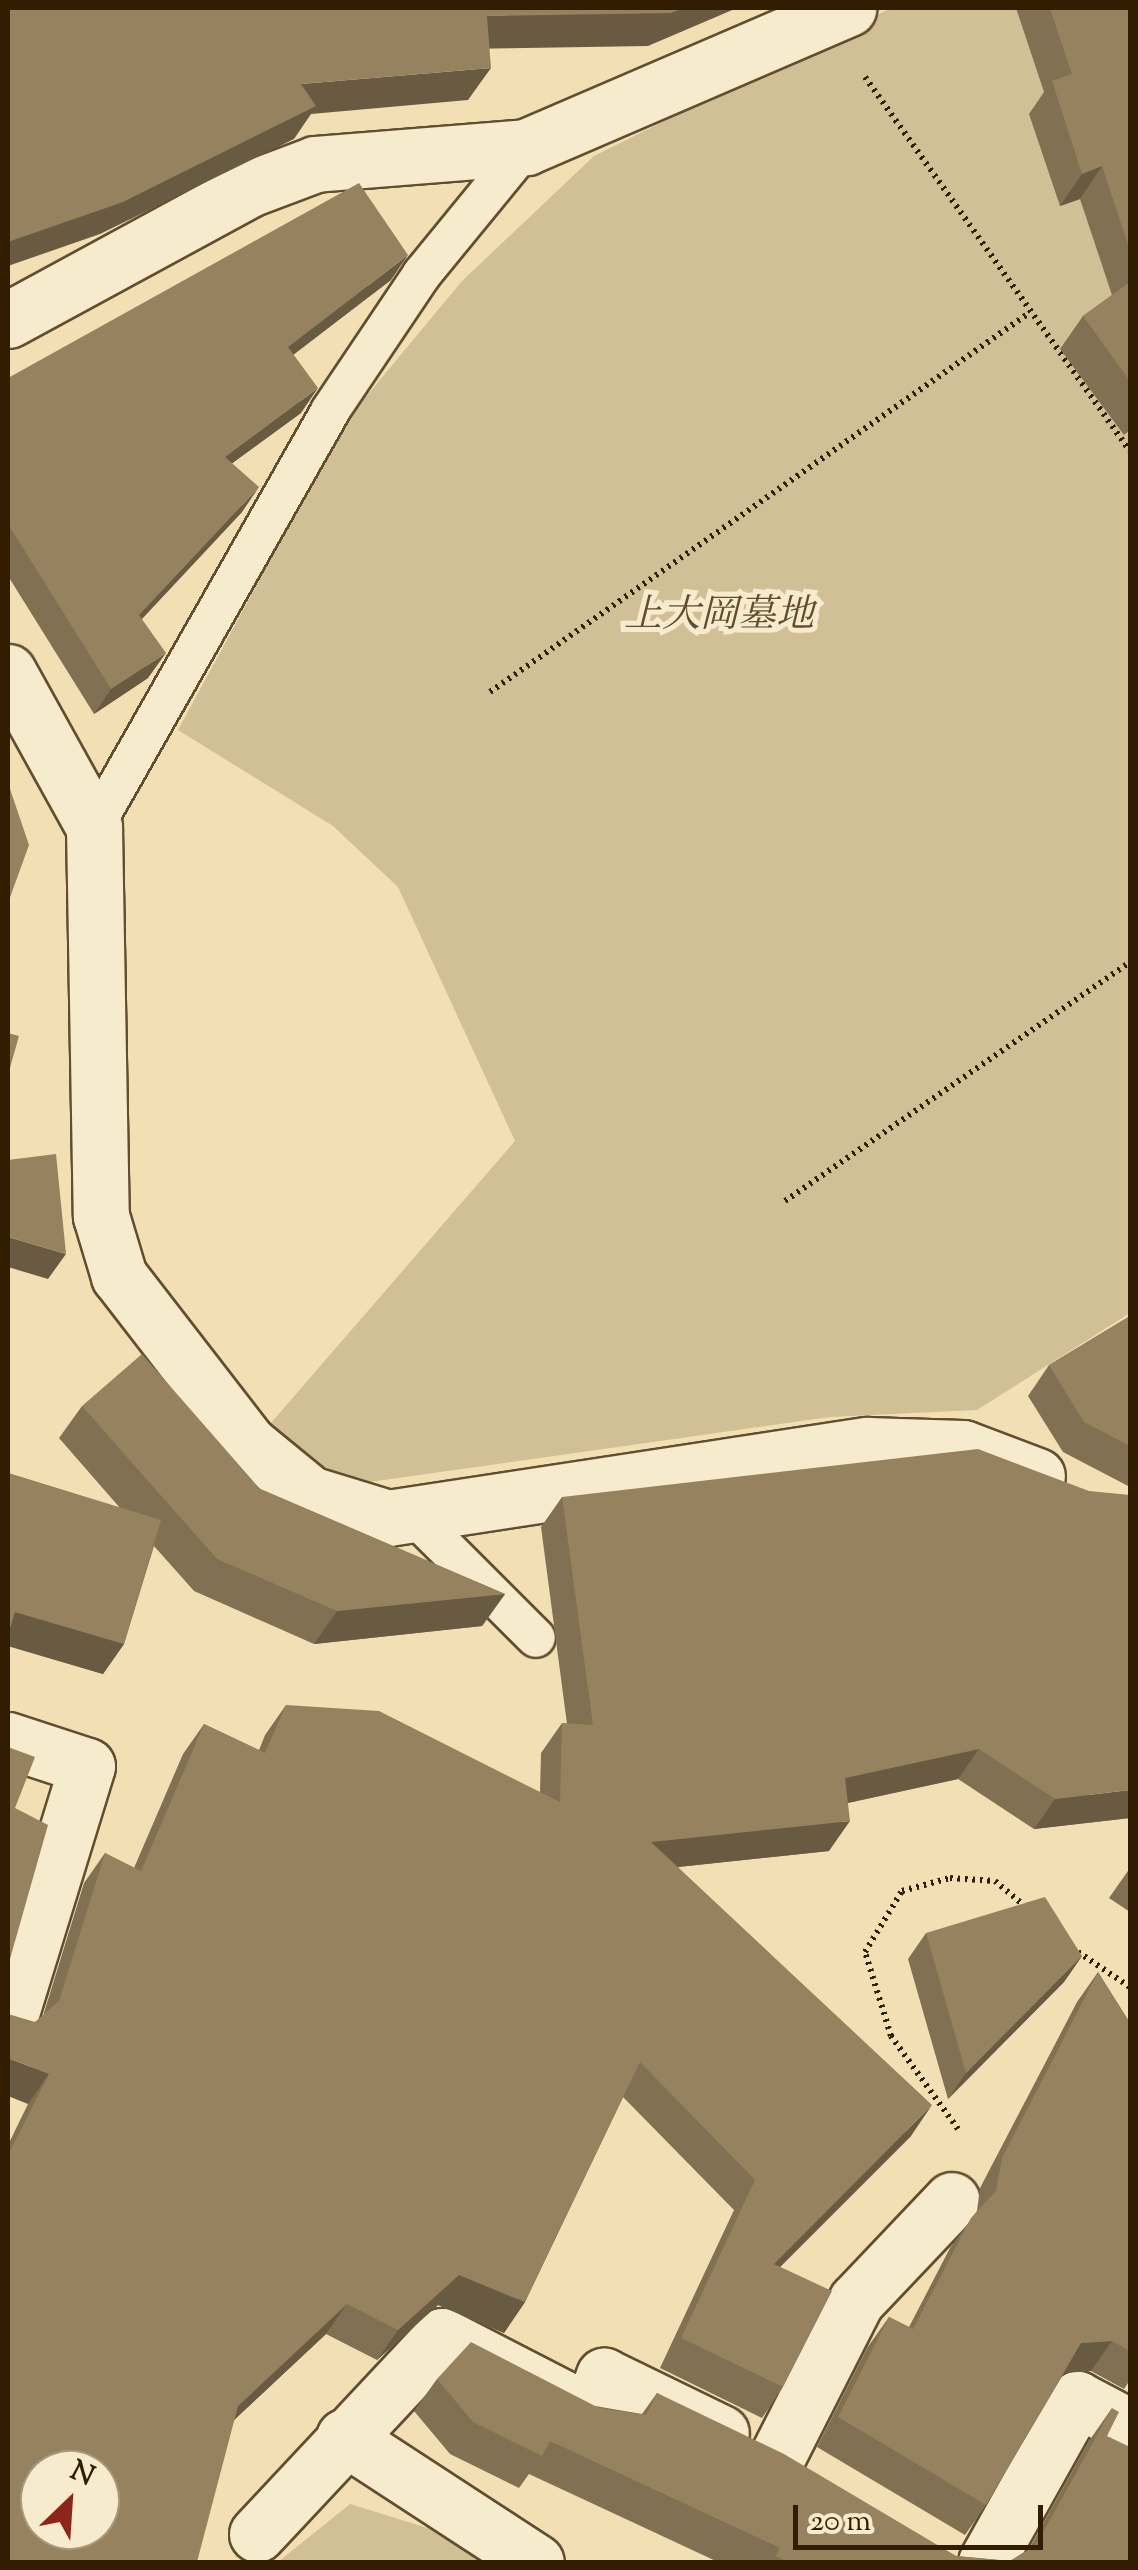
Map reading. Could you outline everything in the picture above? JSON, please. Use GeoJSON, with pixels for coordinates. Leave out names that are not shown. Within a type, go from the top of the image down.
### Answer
{"type":"FeatureCollection","features":[{"type":"Feature","properties":{"kind":"street"},"geometry":{"type":"LineString","coordinates":[[8,320],[248,189],[316,164],[526,147],[837,13]]}},
{"type":"Feature","properties":{"kind":"street"},"geometry":{"type":"LineString","coordinates":[[8,672],[94,827],[100,1216],[119,1276],[250,1444],[310,1494],[388,1518],[867,1444],[963,1448],[1079,1492]]}},
{"type":"Feature","properties":{"kind":"street"},"geometry":{"type":"LineString","coordinates":[[8,1740],[87,1766],[8,2022]]}},
{"type":"Feature","properties":{"kind":"street"},"geometry":{"type":"LineString","coordinates":[[776,2459],[856,2301],[952,2200]]}},
{"type":"Feature","properties":{"kind":"street"},"geometry":{"type":"LineString","coordinates":[[257,2534],[442,2336],[590,2412],[604,2376],[776,2459],[823,2488]]}},
{"type":"Feature","properties":{"kind":"street"},"geometry":{"type":"LineString","coordinates":[[986,2562],[1077,2399],[1130,2427]]}},
{"type":"Feature","properties":{"kind":"street"},"geometry":{"type":"LineString","coordinates":[[344,2437],[536,2562]]}},
{"type":"Feature","properties":{"kind":"lane"},"geometry":{"type":"LineString","coordinates":[[94,827],[330,411],[422,274],[526,147]]}},
{"type":"Feature","properties":{"kind":"lane"},"geometry":{"type":"LineString","coordinates":[[412,1514],[536,1638]]}},
{"type":"Feature","properties":{"kind":"path"},"geometry":{"type":"LineString","coordinates":[[837,13],[1029,313],[1130,451]]}},
{"type":"Feature","properties":{"kind":"path"},"geometry":{"type":"LineString","coordinates":[[490,692],[1029,313]]}},
{"type":"Feature","properties":{"kind":"path"},"geometry":{"type":"LineString","coordinates":[[785,1201],[1130,962]]}},
{"type":"Feature","properties":{"kind":"path"},"geometry":{"type":"LineString","coordinates":[[952,2200],[982,2164],[891,2036],[865,1952],[902,1891],[950,1878],[996,1881],[1039,1919]]}},
{"type":"Feature","properties":{"kind":"path"},"geometry":{"type":"LineString","coordinates":[[1068,1944],[1130,1986]]}},
{"type":"Feature","properties":{"kind":"green space","name":"上大岡墓地"},"geometry":{"type":"Polygon","coordinates":[[[891,8],[1130,8],[1130,1313],[977,1410],[830,1417],[355,1484],[264,1431],[515,1141],[398,887],[333,826],[178,730],[345,422],[462,281],[594,156],[891,8]]]}},
{"type":"Feature","properties":{"kind":"green space"},"geometry":{"type":"Polygon","coordinates":[[[350,2504],[476,2543],[510,2562],[278,2562],[350,2504]]]}},
{"type":"Feature","properties":{"kind":"building"},"geometry":{"type":"Polygon","coordinates":[[[8,8],[684,8],[671,13],[487,16],[491,68],[301,84],[316,106],[123,202],[8,242],[8,8]]]}},
{"type":"Feature","properties":{"kind":"building"},"geometry":{"type":"Polygon","coordinates":[[[1050,8],[1130,8],[1130,251],[1102,166],[1082,174],[1052,81],[1072,74],[1050,8]]]}},
{"type":"Feature","properties":{"kind":"building"},"geometry":{"type":"Polygon","coordinates":[[[359,183],[408,255],[288,347],[318,388],[225,457],[259,487],[139,615],[166,653],[111,689],[8,524],[8,378],[359,183]]]}},
{"type":"Feature","properties":{"kind":"building"},"geometry":{"type":"Polygon","coordinates":[[[1130,282],[1130,381],[1083,316],[1130,282]]]}},
{"type":"Feature","properties":{"kind":"building"},"geometry":{"type":"Polygon","coordinates":[[[8,783],[29,845],[8,903],[8,783]]]}},
{"type":"Feature","properties":{"kind":"building"},"geometry":{"type":"Polygon","coordinates":[[[8,1033],[19,1036],[8,1075],[8,1033]]]}},
{"type":"Feature","properties":{"kind":"building"},"geometry":{"type":"Polygon","coordinates":[[[56,1154],[66,1254],[8,1237],[8,1160],[56,1154]]]}},
{"type":"Feature","properties":{"kind":"building"},"geometry":{"type":"Polygon","coordinates":[[[1130,1316],[1130,1446],[1084,1422],[1049,1365],[1130,1316]]]}},
{"type":"Feature","properties":{"kind":"building"},"geometry":{"type":"Polygon","coordinates":[[[142,1354],[260,1489],[505,1594],[337,1611],[217,1559],[82,1406],[142,1354]]]}},
{"type":"Feature","properties":{"kind":"building"},"geometry":{"type":"Polygon","coordinates":[[[978,1449],[1089,1491],[1130,1495],[1130,1790],[1055,1799],[979,1749],[845,1778],[850,1821],[651,1842],[932,2105],[774,2264],[832,2291],[783,2387],[681,2338],[755,2180],[640,2062],[525,2302],[459,2275],[398,2330],[347,2304],[238,2406],[197,2562],[8,2562],[8,2155],[49,2074],[8,2058],[8,2014],[35,2022],[59,2001],[105,1853],[141,1871],[204,1724],[265,1753],[286,1705],[379,1711],[560,1802],[562,1723],[593,1725],[562,1497],[978,1449]]]}},
{"type":"Feature","properties":{"kind":"building"},"geometry":{"type":"Polygon","coordinates":[[[8,1473],[161,1520],[124,1644],[15,1612],[8,1635],[8,1473]]]}},
{"type":"Feature","properties":{"kind":"building"},"geometry":{"type":"Polygon","coordinates":[[[8,1747],[35,1757],[15,1808],[48,1825],[8,1966],[8,1747]]]}},
{"type":"Feature","properties":{"kind":"building"},"geometry":{"type":"Polygon","coordinates":[[[1045,1897],[1082,1956],[966,2073],[926,1933],[1045,1897]]]}},
{"type":"Feature","properties":{"kind":"building"},"geometry":{"type":"Polygon","coordinates":[[[1098,1972],[1130,2023],[1130,2351],[1112,2341],[1081,2343],[986,2505],[838,2417],[889,2317],[913,2329],[971,2218],[996,2191],[1002,2158],[1098,1972]]]}},
{"type":"Feature","properties":{"kind":"building"},"geometry":{"type":"Polygon","coordinates":[[[471,2342],[599,2408],[646,2415],[657,2393],[784,2454],[956,2556],[1010,2561],[1036,2545],[1112,2408],[1119,2412],[1107,2436],[1130,2447],[1130,2562],[788,2562],[776,2556],[780,2548],[550,2441],[542,2456],[473,2422],[437,2379],[471,2342]]]}}]}
